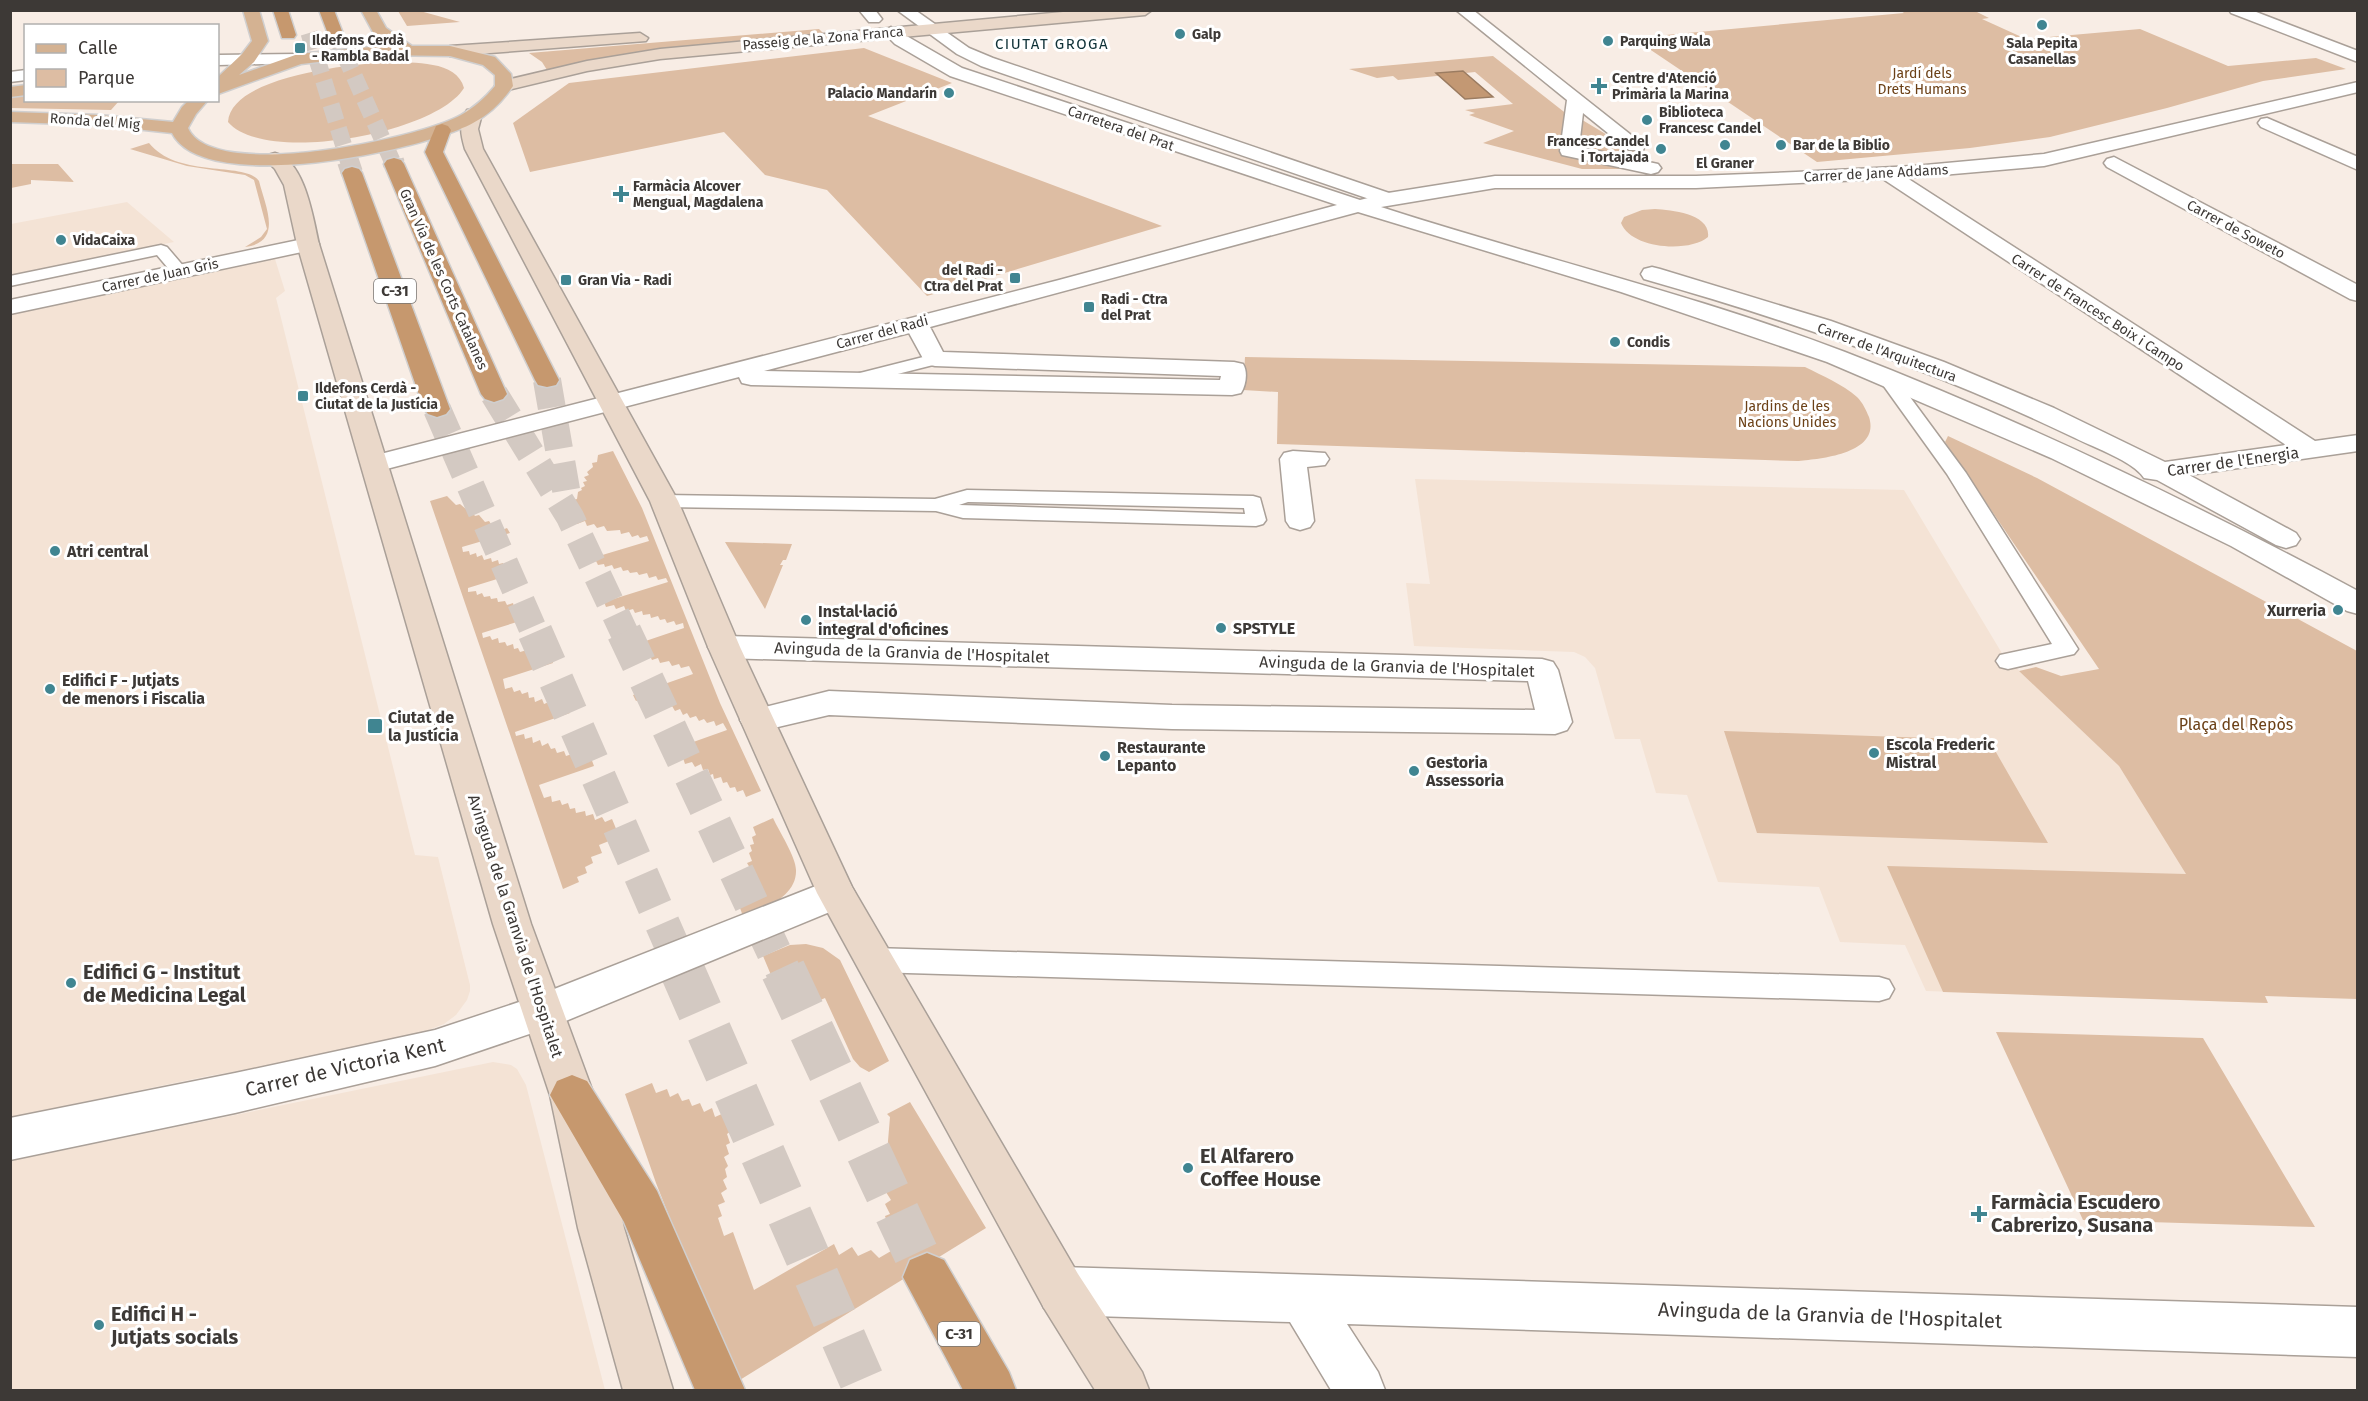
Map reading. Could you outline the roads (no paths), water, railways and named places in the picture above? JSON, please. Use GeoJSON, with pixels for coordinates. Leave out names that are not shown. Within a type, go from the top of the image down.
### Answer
{"type":"FeatureCollection","features":[{"type":"Feature","properties":{"kind":"highway"},"geometry":{"type":"LineString","coordinates":[[280,10],[288,35]]}},
{"type":"Feature","properties":{"kind":"highway"},"geometry":{"type":"LineString","coordinates":[[326,10],[334,31]]}},
{"type":"Feature","properties":{"kind":"highway"},"geometry":{"type":"LineString","coordinates":[[441,130],[434,152],[547,380]]}},
{"type":"Feature","properties":{"kind":"highway","name":"Gran Via de les Corts Catalanes"},"geometry":{"type":"LineString","coordinates":[[394,164],[494,394]]}},
{"type":"Feature","properties":{"kind":"highway","name":"C-31"},"geometry":{"type":"LineString","coordinates":[[352,173],[437,409]]}},
{"type":"Feature","properties":{"kind":"highway"},"geometry":{"type":"LineString","coordinates":[[572,1095],[641,1207],[720,1390]]}},
{"type":"Feature","properties":{"kind":"highway","name":"C-31"},"geometry":{"type":"LineString","coordinates":[[927,1277],[992,1390]]}},
{"type":"Feature","properties":{"kind":"main road"},"geometry":{"type":"LineString","coordinates":[[219,87],[243,64],[260,41],[251,10]]}},
{"type":"Feature","properties":{"kind":"main road"},"geometry":{"type":"LineString","coordinates":[[368,10],[380,31],[406,48]]}},
{"type":"Feature","properties":{"kind":"main road","name":"Passeig de la Zona Franca"},"geometry":{"type":"LineString","coordinates":[[751,29],[870,15],[978,10]]}},
{"type":"Feature","properties":{"kind":"main road","name":"Passeig de la Zona Franca"},"geometry":{"type":"LineString","coordinates":[[504,86],[587,66],[660,54],[1145,10]]}},
{"type":"Feature","properties":{"kind":"main road"},"geometry":{"type":"LineString","coordinates":[[870,15],[891,32]]}},
{"type":"Feature","properties":{"kind":"main road"},"geometry":{"type":"LineString","coordinates":[[219,72],[243,64],[406,48],[450,51],[656,36]]}},
{"type":"Feature","properties":{"kind":"main road"},"geometry":{"type":"LineString","coordinates":[[198,102],[188,111],[179,128],[187,142],[211,153],[248,159],[275,159],[310,158],[361,151],[441,130],[490,104],[504,86],[503,74],[489,61],[450,51]]}},
{"type":"Feature","properties":{"kind":"main road"},"geometry":{"type":"LineString","coordinates":[[219,88],[298,59]]}},
{"type":"Feature","properties":{"kind":"main road"},"geometry":{"type":"LineString","coordinates":[[473,114],[469,129],[474,149],[663,501],[724,647],[836,893],[1061,1291],[1124,1390]]}},
{"type":"Feature","properties":{"kind":"main road","name":"Ronda del Mig"},"geometry":{"type":"LineString","coordinates":[[10,117],[98,120],[179,128]]}},
{"type":"Feature","properties":{"kind":"main road","name":"Avinguda de la Granvia de l'Hospitalet"},"geometry":{"type":"LineString","coordinates":[[275,159],[283,165],[291,178],[512,924],[572,1095],[601,1228],[648,1390]]}},
{"type":"Feature","properties":{"kind":"street"},"geometry":{"type":"LineString","coordinates":[[1463,10],[1636,146]]}},
{"type":"Feature","properties":{"kind":"street"},"geometry":{"type":"LineString","coordinates":[[2236,10],[2358,57]]}},
{"type":"Feature","properties":{"kind":"street","name":"Carretera del Prat"},"geometry":{"type":"LineString","coordinates":[[907,13],[963,51],[987,62],[1388,199]]}},
{"type":"Feature","properties":{"kind":"street","name":"Carretera del Prat"},"geometry":{"type":"LineString","coordinates":[[891,32],[901,41],[956,72],[1359,206]]}},
{"type":"Feature","properties":{"kind":"street"},"geometry":{"type":"LineString","coordinates":[[219,60],[243,64]]}},
{"type":"Feature","properties":{"kind":"street","name":"Carrer de Jane Addams"},"geometry":{"type":"LineString","coordinates":[[1388,199],[1495,182],[1696,182],[1886,173],[2044,160],[2358,87]]}},
{"type":"Feature","properties":{"kind":"street"},"geometry":{"type":"LineString","coordinates":[[1576,100],[1569,151],[1660,170],[1665,174]]}},
{"type":"Feature","properties":{"kind":"street"},"geometry":{"type":"LineString","coordinates":[[2267,123],[2358,164]]}},
{"type":"Feature","properties":{"kind":"street","name":"Carrer de Soweto"},"geometry":{"type":"LineString","coordinates":[[2114,163],[2358,294]]}},
{"type":"Feature","properties":{"kind":"street","name":"Carrer de Francesc Boix i Campo"},"geometry":{"type":"LineString","coordinates":[[1886,173],[2311,450]]}},
{"type":"Feature","properties":{"kind":"street","name":"Carrer del Radi"},"geometry":{"type":"LineString","coordinates":[[375,464],[1067,285],[1283,225],[1388,199]]}},
{"type":"Feature","properties":{"kind":"street","name":"Carrer de l'Arquitectura"},"geometry":{"type":"LineString","coordinates":[[1388,199],[1719,292],[1873,345],[1977,384],[2097,439],[2160,471],[2358,578]]}},
{"type":"Feature","properties":{"kind":"street","name":"Carrer de l'Arquitectura"},"geometry":{"type":"LineString","coordinates":[[1359,206],[1629,287],[1836,357],[2060,452],[2241,540],[2358,604]]}},
{"type":"Feature","properties":{"kind":"street","name":"Carrer de Juan Gris"},"geometry":{"type":"LineString","coordinates":[[10,307],[309,244]]}},
{"type":"Feature","properties":{"kind":"street"},"geometry":{"type":"LineString","coordinates":[[710,377],[1232,388],[1234,369],[935,360],[916,323]]}},
{"type":"Feature","properties":{"kind":"street","name":"Carrer de l'Energia"},"geometry":{"type":"LineString","coordinates":[[2107,475],[2160,471],[2358,443]]}},
{"type":"Feature","properties":{"kind":"street"},"geometry":{"type":"LineString","coordinates":[[1300,521],[1293,459],[1316,459]]}},
{"type":"Feature","properties":{"kind":"street","name":"Avinguda de la Granvia de l'Hospitalet"},"geometry":{"type":"LineString","coordinates":[[724,647],[1542,670],[1555,722],[1172,717],[829,703],[757,720]]}},
{"type":"Feature","properties":{"kind":"street","name":"Carrer de Victoria Kent"},"geometry":{"type":"LineString","coordinates":[[10,1139],[409,1056],[542,1012],[836,893]]}},
{"type":"Feature","properties":{"kind":"street","name":"Avinguda de la Granvia de l'Hospitalet"},"geometry":{"type":"LineString","coordinates":[[1061,1291],[2358,1332]]}},
{"type":"Feature","properties":{"kind":"street"},"geometry":{"type":"LineString","coordinates":[[1302,1297],[1360,1390]]}},
{"type":"Feature","properties":{"kind":"lane"},"geometry":{"type":"LineString","coordinates":[[10,281],[161,250],[179,271]]}},
{"type":"Feature","properties":{"kind":"lane"},"geometry":{"type":"LineString","coordinates":[[858,380],[935,360]]}},
{"type":"Feature","properties":{"kind":"lane","name":"Carrer de l'Arquitectura"},"geometry":{"type":"LineString","coordinates":[[1887,378],[1956,473],[2066,649],[2008,660]]}},
{"type":"Feature","properties":{"kind":"lane"},"geometry":{"type":"LineString","coordinates":[[663,501],[936,505],[963,512],[1256,520],[1253,502],[967,496],[936,505]]}},
{"type":"Feature","properties":{"kind":"lane"},"geometry":{"type":"LineString","coordinates":[[873,960],[1879,989]]}},
{"type":"Feature","properties":{"kind":"tunnel"},"geometry":{"type":"LineString","coordinates":[[334,31],[393,163]]}},
{"type":"Feature","properties":{"kind":"tunnel"},"geometry":{"type":"LineString","coordinates":[[309,33],[349,163]]}},
{"type":"Feature","properties":{"kind":"tunnel"},"geometry":{"type":"LineString","coordinates":[[348,161],[352,173]]}},
{"type":"Feature","properties":{"kind":"tunnel"},"geometry":{"type":"LineString","coordinates":[[547,380],[568,501]]}},
{"type":"Feature","properties":{"kind":"tunnel"},"geometry":{"type":"LineString","coordinates":[[494,394],[570,517],[625,634]]}},
{"type":"Feature","properties":{"kind":"tunnel"},"geometry":{"type":"LineString","coordinates":[[437,409],[535,634]]}},
{"type":"Feature","properties":{"kind":"tunnel"},"geometry":{"type":"LineString","coordinates":[[535,632],[683,971]]}},
{"type":"Feature","properties":{"kind":"tunnel"},"geometry":{"type":"LineString","coordinates":[[624,632],[783,971]]}},
{"type":"Feature","properties":{"kind":"tunnel"},"geometry":{"type":"LineString","coordinates":[[682,970],[866,1390]]}},
{"type":"Feature","properties":{"kind":"tunnel"},"geometry":{"type":"LineString","coordinates":[[783,970],[927,1277]]}},
{"type":"Feature","properties":{"kind":"place","name":"Sala Pepita Casanellas"},"geometry":{"type":"Point","coordinates":[2042,25]}},
{"type":"Feature","properties":{"kind":"place","name":"Galp"},"geometry":{"type":"Point","coordinates":[1180,34]}},
{"type":"Feature","properties":{"kind":"place","name":"Parquing Wala"},"geometry":{"type":"Point","coordinates":[1608,41]}},
{"type":"Feature","properties":{"kind":"place","name":"Ildefons Cerdà - Rambla Badal"},"geometry":{"type":"Point","coordinates":[300,48]}},
{"type":"Feature","properties":{"kind":"place","name":"Centre d'Atenció Primària la Marina"},"geometry":{"type":"Point","coordinates":[1599,86]}},
{"type":"Feature","properties":{"kind":"place","name":"Palacio Mandarín"},"geometry":{"type":"Point","coordinates":[949,93]}},
{"type":"Feature","properties":{"kind":"place","name":"Biblioteca Francesc Candel"},"geometry":{"type":"Point","coordinates":[1647,120]}},
{"type":"Feature","properties":{"kind":"place","name":"El Graner"},"geometry":{"type":"Point","coordinates":[1725,145]}},
{"type":"Feature","properties":{"kind":"place","name":"Bar de la Biblio"},"geometry":{"type":"Point","coordinates":[1781,145]}},
{"type":"Feature","properties":{"kind":"place","name":"Francesc Candel i Tortajada"},"geometry":{"type":"Point","coordinates":[1661,149]}},
{"type":"Feature","properties":{"kind":"place","name":"Farmàcia Alcover Mengual, Magdalena"},"geometry":{"type":"Point","coordinates":[621,194]}},
{"type":"Feature","properties":{"kind":"place","name":"VidaCaixa"},"geometry":{"type":"Point","coordinates":[61,240]}},
{"type":"Feature","properties":{"kind":"place","name":"del Radi - Ctra del Prat"},"geometry":{"type":"Point","coordinates":[1015,278]}},
{"type":"Feature","properties":{"kind":"place","name":"Gran Via - Radi"},"geometry":{"type":"Point","coordinates":[566,280]}},
{"type":"Feature","properties":{"kind":"place","name":"Radi - Ctra del Prat"},"geometry":{"type":"Point","coordinates":[1089,307]}},
{"type":"Feature","properties":{"kind":"place","name":"Condis"},"geometry":{"type":"Point","coordinates":[1615,342]}},
{"type":"Feature","properties":{"kind":"place","name":"Ildefons Cerdà - Ciutat de la Justícia"},"geometry":{"type":"Point","coordinates":[303,396]}},
{"type":"Feature","properties":{"kind":"place","name":"Atri central"},"geometry":{"type":"Point","coordinates":[55,551]}},
{"type":"Feature","properties":{"kind":"place","name":"Xurreria"},"geometry":{"type":"Point","coordinates":[2338,610]}},
{"type":"Feature","properties":{"kind":"place","name":"Instal·lació integral d'oficines"},"geometry":{"type":"Point","coordinates":[806,620]}},
{"type":"Feature","properties":{"kind":"place","name":"SPSTYLE"},"geometry":{"type":"Point","coordinates":[1221,628]}},
{"type":"Feature","properties":{"kind":"place","name":"Edifici F - Jutjats de menors i Fiscalia"},"geometry":{"type":"Point","coordinates":[50,689]}},
{"type":"Feature","properties":{"kind":"place","name":"Ciutat de la Justícia"},"geometry":{"type":"Point","coordinates":[375,726]}},
{"type":"Feature","properties":{"kind":"place","name":"Escola Frederic Mistral"},"geometry":{"type":"Point","coordinates":[1874,753]}},
{"type":"Feature","properties":{"kind":"place","name":"Restaurante Lepanto"},"geometry":{"type":"Point","coordinates":[1105,756]}},
{"type":"Feature","properties":{"kind":"place","name":"Gestoria Assessoria"},"geometry":{"type":"Point","coordinates":[1414,771]}},
{"type":"Feature","properties":{"kind":"place","name":"Edifici G - Institut de Medicina Legal"},"geometry":{"type":"Point","coordinates":[71,983]}},
{"type":"Feature","properties":{"kind":"place","name":"El Alfarero Coffee House"},"geometry":{"type":"Point","coordinates":[1188,1168]}},
{"type":"Feature","properties":{"kind":"place","name":"Farmàcia Escudero Cabrerizo, Susana"},"geometry":{"type":"Point","coordinates":[1979,1214]}},
{"type":"Feature","properties":{"kind":"place","name":"Edifici H - Jutjats socials"},"geometry":{"type":"Point","coordinates":[99,1325]}},
{"type":"Feature","properties":{"kind":"district","name":"CIUTAT GROGA"},"geometry":{"type":"Point","coordinates":[1052,44]}},
{"type":"Feature","properties":{"kind":"park label","name":"Jardí dels Drets Humans"},"geometry":{"type":"Point","coordinates":[1922,82]}},
{"type":"Feature","properties":{"kind":"park label","name":"Jardins de les Nacions Unides"},"geometry":{"type":"Point","coordinates":[1787,414]}},
{"type":"Feature","properties":{"kind":"park label","name":"Plaça del Repòs"},"geometry":{"type":"Point","coordinates":[2236,724]}}]}
